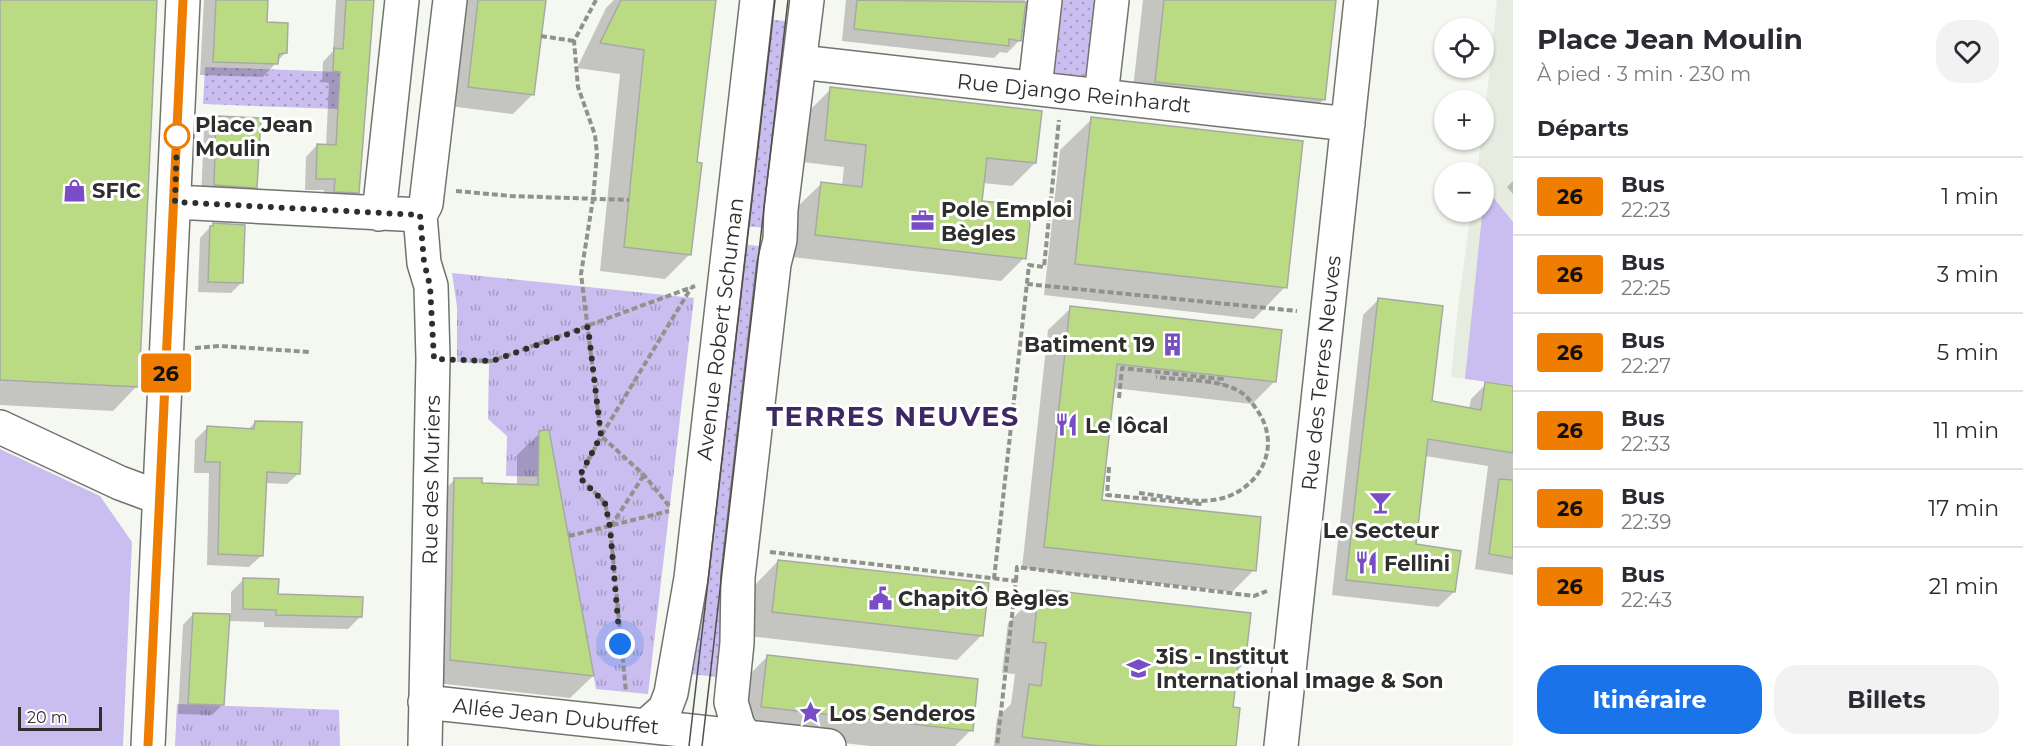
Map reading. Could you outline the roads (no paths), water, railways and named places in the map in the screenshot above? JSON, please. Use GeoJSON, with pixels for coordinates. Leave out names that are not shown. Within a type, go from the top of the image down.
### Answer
{"type":"FeatureCollection","features":[{"type":"Feature","properties":{"kind":"street"},"geometry":{"type":"LineString","coordinates":[[148,746],[183,0]]}},
{"type":"Feature","properties":{"kind":"street"},"geometry":{"type":"LineString","coordinates":[[379,214],[402,0]]}},
{"type":"Feature","properties":{"kind":"street","name":"Rue des Muriers"},"geometry":{"type":"LineString","coordinates":[[424,746],[434,359],[430,286],[424,262],[420,215],[426,204],[450,0]]}},
{"type":"Feature","properties":{"kind":"street","name":"Avenue Robert Schuman"},"geometry":{"type":"LineString","coordinates":[[638,712],[665,709],[671,693],[691,578],[757,0]]}},
{"type":"Feature","properties":{"kind":"street"},"geometry":{"type":"LineString","coordinates":[[746,737],[738,726],[731,702],[737,642],[738,577],[807,0]]}},
{"type":"Feature","properties":{"kind":"street"},"geometry":{"type":"LineString","coordinates":[[1035,88],[1045,0]]}},
{"type":"Feature","properties":{"kind":"street"},"geometry":{"type":"LineString","coordinates":[[1101,96],[1112,0]]}},
{"type":"Feature","properties":{"kind":"street","name":"Rue des Terres Neuves"},"geometry":{"type":"LineString","coordinates":[[1281,746],[1361,0]]}},
{"type":"Feature","properties":{"kind":"street","name":"Rue Django Reinhardt"},"geometry":{"type":"LineString","coordinates":[[800,62],[1348,123]]}},
{"type":"Feature","properties":{"kind":"street"},"geometry":{"type":"LineString","coordinates":[[175,202],[420,215]]}},
{"type":"Feature","properties":{"kind":"street"},"geometry":{"type":"LineString","coordinates":[[0,427],[120,483],[147,493],[160,494]]}},
{"type":"Feature","properties":{"kind":"street","name":"Allée Jean Dubuffet"},"geometry":{"type":"LineString","coordinates":[[425,702],[638,712],[746,737],[829,746]]}},
{"type":"Feature","properties":{"kind":"tram line"},"geometry":{"type":"LineString","coordinates":[[689,746],[775,0]]}},
{"type":"Feature","properties":{"kind":"tram line"},"geometry":{"type":"LineString","coordinates":[[702,746],[788,0]]}},
{"type":"Feature","properties":{"kind":"place","name":"Place Jean Moulin"},"geometry":{"type":"Point","coordinates":[177,136]}},
{"type":"Feature","properties":{"kind":"place","name":"SFIC"},"geometry":{"type":"Point","coordinates":[74,190]}},
{"type":"Feature","properties":{"kind":"place","name":"Pole Emploi Bègles"},"geometry":{"type":"Point","coordinates":[923,221]}},
{"type":"Feature","properties":{"kind":"place","name":"Batiment 19"},"geometry":{"type":"Point","coordinates":[1173,344]}},
{"type":"Feature","properties":{"kind":"place","name":"Le lôcal"},"geometry":{"type":"Point","coordinates":[1067,425]}},
{"type":"Feature","properties":{"kind":"place","name":"Le Secteur"},"geometry":{"type":"Point","coordinates":[1381,502]}},
{"type":"Feature","properties":{"kind":"place","name":"Fellini"},"geometry":{"type":"Point","coordinates":[1366,563]}},
{"type":"Feature","properties":{"kind":"place","name":"ChapitÔ Bègles"},"geometry":{"type":"Point","coordinates":[880,598]}},
{"type":"Feature","properties":{"kind":"place","name":"3iS - Institut International Image & Son"},"geometry":{"type":"Point","coordinates":[1138,668]}},
{"type":"Feature","properties":{"kind":"place","name":"Los Senderos"},"geometry":{"type":"Point","coordinates":[811,713]}},
{"type":"Feature","properties":{"kind":"district","name":"TERRES NEUVES"},"geometry":{"type":"Point","coordinates":[893,416]}}]}
